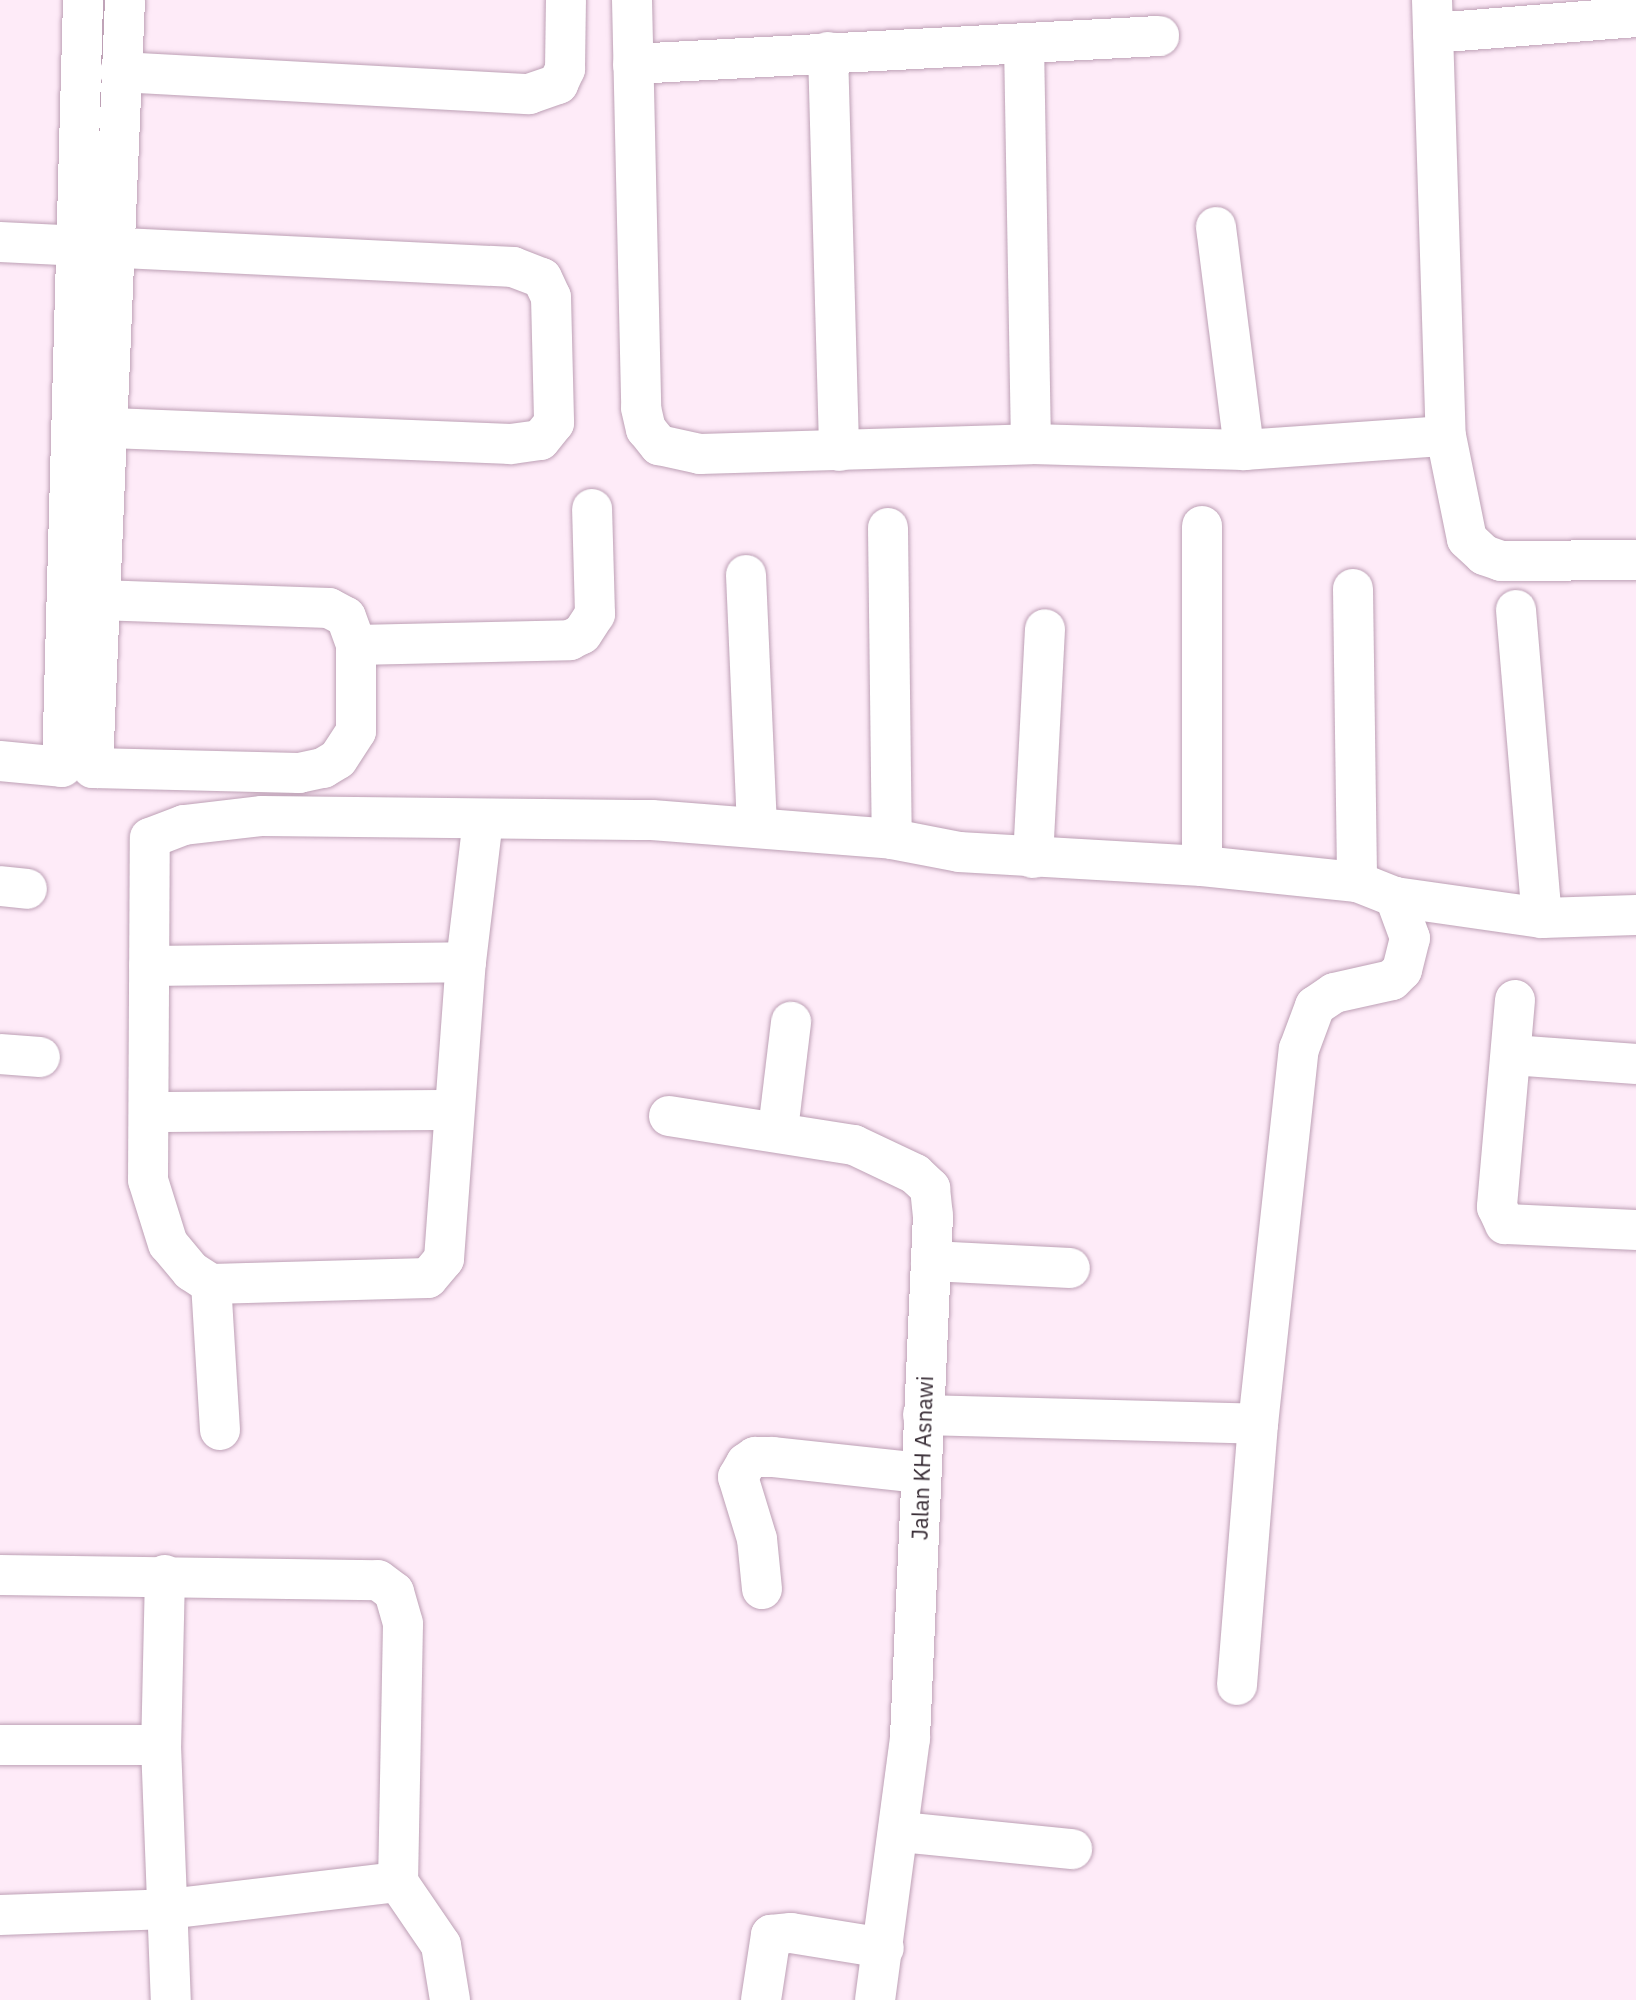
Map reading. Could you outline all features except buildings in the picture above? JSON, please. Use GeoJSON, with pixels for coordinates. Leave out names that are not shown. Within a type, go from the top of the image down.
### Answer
{"type":"FeatureCollection","features":[{"type":"Feature","properties":{"kind":"street"},"geometry":{"type":"LineString","coordinates":[[83,0],[106,428],[98,600],[93,768],[299,773],[323,768],[338,759],[356,731],[356,645],[346,617],[329,608],[98,600]]}},
{"type":"Feature","properties":{"kind":"street"},"geometry":{"type":"LineString","coordinates":[[0,761],[62,767],[94,246],[120,72],[125,0]]}},
{"type":"Feature","properties":{"kind":"street"},"geometry":{"type":"LineString","coordinates":[[120,72],[538,92],[558,84],[565,69],[566,0]]}},
{"type":"Feature","properties":{"kind":"street"},"geometry":{"type":"LineString","coordinates":[[632,0],[646,429],[659,445],[686,453],[1031,444],[1244,450],[1446,436]]}},
{"type":"Feature","properties":{"kind":"street"},"geometry":{"type":"LineString","coordinates":[[1636,17],[1432,16],[1446,436],[1467,539],[1484,555],[1501,561],[1636,560]]}},
{"type":"Feature","properties":{"kind":"street"},"geometry":{"type":"LineString","coordinates":[[633,64],[1159,36]]}},
{"type":"Feature","properties":{"kind":"street"},"geometry":{"type":"LineString","coordinates":[[1024,43],[1031,444]]}},
{"type":"Feature","properties":{"kind":"street"},"geometry":{"type":"LineString","coordinates":[[828,52],[839,451]]}},
{"type":"Feature","properties":{"kind":"street"},"geometry":{"type":"LineString","coordinates":[[1216,227],[1244,450]]}},
{"type":"Feature","properties":{"kind":"street"},"geometry":{"type":"LineString","coordinates":[[0,242],[531,272],[547,284],[551,297],[554,423],[540,440],[510,444],[106,428]]}},
{"type":"Feature","properties":{"kind":"street"},"geometry":{"type":"LineString","coordinates":[[356,645],[570,640],[582,634],[595,614],[592,509]]}},
{"type":"Feature","properties":{"kind":"street"},"geometry":{"type":"LineString","coordinates":[[1202,526],[1202,866]]}},
{"type":"Feature","properties":{"kind":"street"},"geometry":{"type":"LineString","coordinates":[[888,528],[892,839]]}},
{"type":"Feature","properties":{"kind":"street"},"geometry":{"type":"LineString","coordinates":[[746,575],[757,825]]}},
{"type":"Feature","properties":{"kind":"street"},"geometry":{"type":"LineString","coordinates":[[1353,589],[1357,882]]}},
{"type":"Feature","properties":{"kind":"street"},"geometry":{"type":"LineString","coordinates":[[1516,610],[1542,918]]}},
{"type":"Feature","properties":{"kind":"street"},"geometry":{"type":"LineString","coordinates":[[1033,858],[1045,629]]}},
{"type":"Feature","properties":{"kind":"street"},"geometry":{"type":"LineString","coordinates":[[483,819],[466,962],[444,1259],[428,1278],[211,1284],[191,1271],[168,1244],[148,1180],[150,838],[223,817],[483,819],[757,825],[1033,858],[1202,866],[1357,882],[1395,897],[1542,918],[1636,915]]}},
{"type":"Feature","properties":{"kind":"street"},"geometry":{"type":"LineString","coordinates":[[1237,1685],[1258,1424],[1299,1049],[1315,1006],[1334,993],[1392,980],[1402,970],[1410,938],[1395,897]]}},
{"type":"Feature","properties":{"kind":"street"},"geometry":{"type":"LineString","coordinates":[[149,966],[466,962]]}},
{"type":"Feature","properties":{"kind":"street"},"geometry":{"type":"LineString","coordinates":[[1515,1000],[1497,1207],[1505,1224],[1636,1230]]}},
{"type":"Feature","properties":{"kind":"street"},"geometry":{"type":"LineString","coordinates":[[778,1130],[791,1022]]}},
{"type":"Feature","properties":{"kind":"street"},"geometry":{"type":"LineString","coordinates":[[0,1054],[40,1057]]}},
{"type":"Feature","properties":{"kind":"street"},"geometry":{"type":"LineString","coordinates":[[1511,1055],[1636,1064]]}},
{"type":"Feature","properties":{"kind":"street"},"geometry":{"type":"LineString","coordinates":[[150,1112],[454,1110]]}},
{"type":"Feature","properties":{"kind":"street","name":"Jalan KH Asnawi"},"geometry":{"type":"LineString","coordinates":[[669,1116],[778,1130],[854,1145],[915,1174],[930,1188],[931,1261],[910,1738],[901,1832],[875,2000]]}},
{"type":"Feature","properties":{"kind":"street"},"geometry":{"type":"LineString","coordinates":[[931,1261],[1070,1268]]}},
{"type":"Feature","properties":{"kind":"street"},"geometry":{"type":"LineString","coordinates":[[211,1284],[220,1430]]}},
{"type":"Feature","properties":{"kind":"street"},"geometry":{"type":"LineString","coordinates":[[923,1415],[1258,1424]]}},
{"type":"Feature","properties":{"kind":"street"},"geometry":{"type":"LineString","coordinates":[[762,1589],[757,1539],[738,1477],[746,1463],[755,1457],[773,1457],[921,1473]]}},
{"type":"Feature","properties":{"kind":"street"},"geometry":{"type":"LineString","coordinates":[[0,1575],[378,1580],[394,1592],[403,1624],[398,1882],[441,1945],[450,2000]]}},
{"type":"Feature","properties":{"kind":"street"},"geometry":{"type":"LineString","coordinates":[[165,1575],[161,1745],[171,2000]]}},
{"type":"Feature","properties":{"kind":"street"},"geometry":{"type":"LineString","coordinates":[[0,1745],[161,1745]]}},
{"type":"Feature","properties":{"kind":"street"},"geometry":{"type":"LineString","coordinates":[[901,1832],[1072,1849]]}},
{"type":"Feature","properties":{"kind":"street"},"geometry":{"type":"LineString","coordinates":[[0,1915],[168,1909],[398,1882]]}},
{"type":"Feature","properties":{"kind":"street"},"geometry":{"type":"LineString","coordinates":[[761,2000],[771,1935],[791,1933],[884,1948]]}}]}
